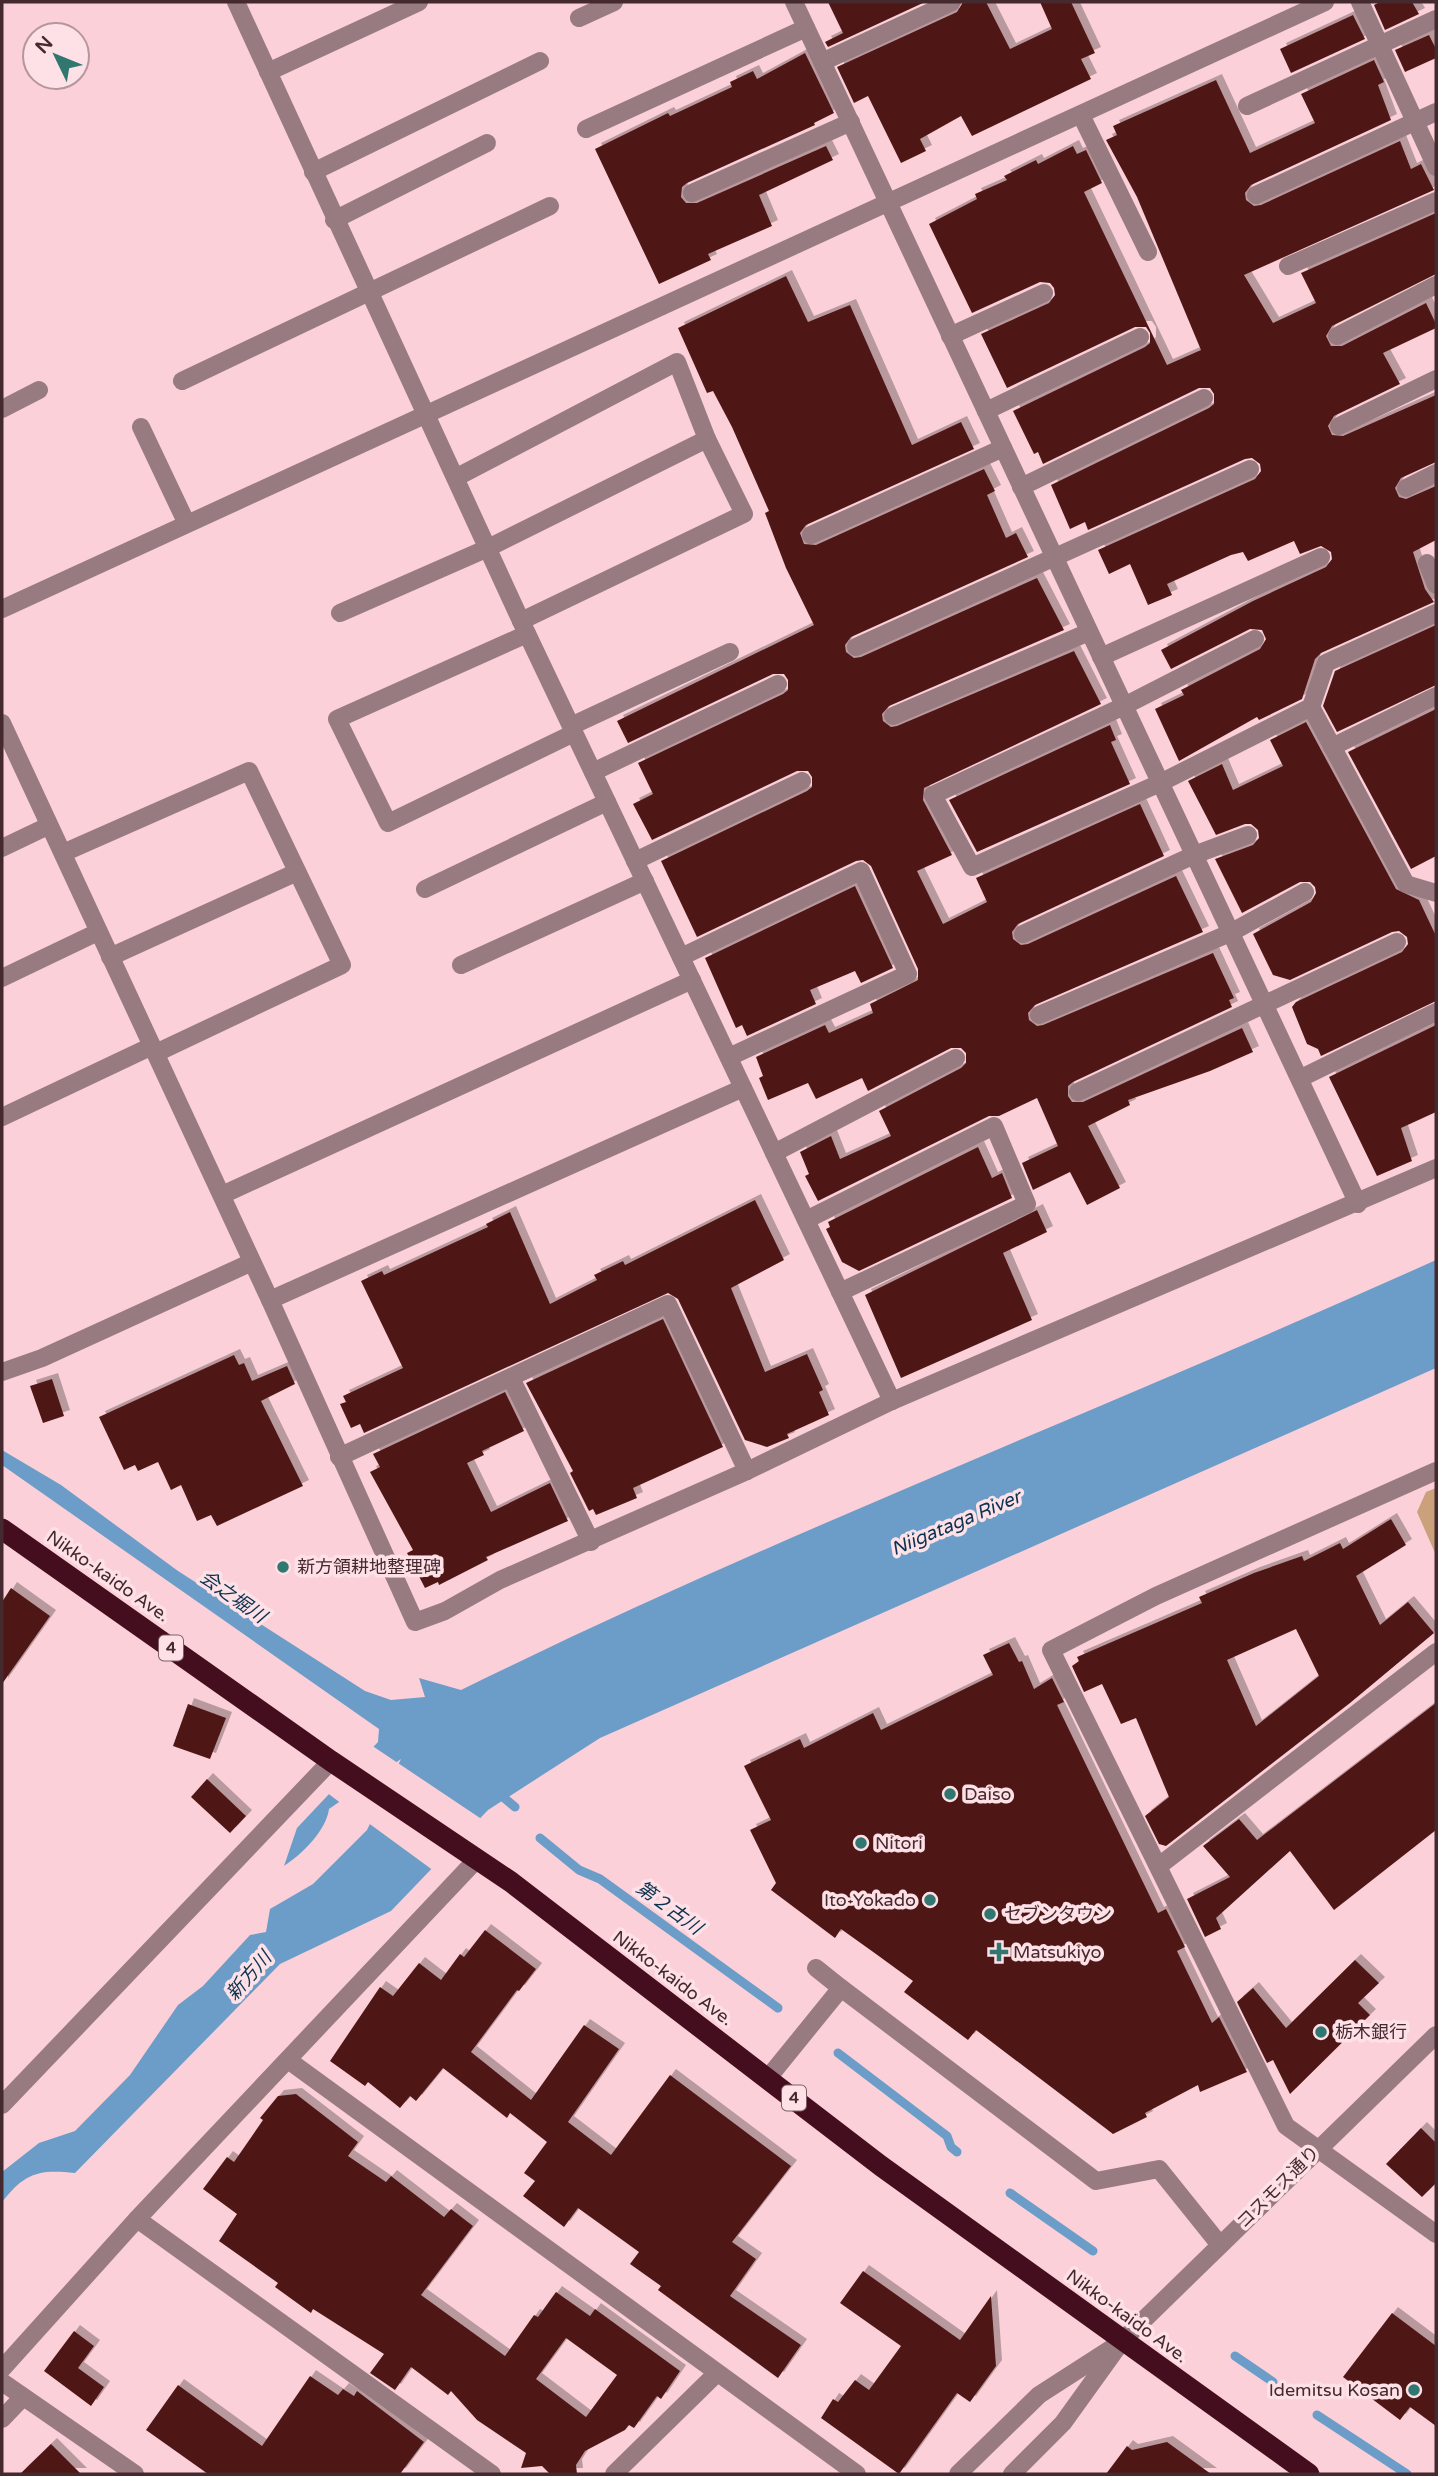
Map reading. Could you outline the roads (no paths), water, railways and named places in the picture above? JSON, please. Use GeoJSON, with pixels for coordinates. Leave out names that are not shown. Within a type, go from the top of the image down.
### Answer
{"type":"FeatureCollection","features":[{"type":"Feature","properties":{"kind":"highway","name":"Nikko-kaido Ave."},"geometry":{"type":"LineString","coordinates":[[2,1529],[335,1764],[472,1856],[881,2166],[1309,2474]]}},
{"type":"Feature","properties":{"kind":"street"},"geometry":{"type":"LineString","coordinates":[[236,2],[334,220],[372,293],[524,627],[892,1401]]}},
{"type":"Feature","properties":{"kind":"street"},"geometry":{"type":"LineString","coordinates":[[268,72],[419,2]]}},
{"type":"Feature","properties":{"kind":"street"},"geometry":{"type":"LineString","coordinates":[[579,18],[614,2]]}},
{"type":"Feature","properties":{"kind":"street"},"geometry":{"type":"LineString","coordinates":[[794,2],[1358,1204]]}},
{"type":"Feature","properties":{"kind":"street"},"geometry":{"type":"LineString","coordinates":[[822,62],[952,2]]}},
{"type":"Feature","properties":{"kind":"street"},"geometry":{"type":"LineString","coordinates":[[2,609],[186,522],[889,204],[1325,2]]}},
{"type":"Feature","properties":{"kind":"street"},"geometry":{"type":"LineString","coordinates":[[1360,2],[1436,167]]}},
{"type":"Feature","properties":{"kind":"street"},"geometry":{"type":"LineString","coordinates":[[1247,106],[1436,19]]}},
{"type":"Feature","properties":{"kind":"street"},"geometry":{"type":"LineString","coordinates":[[586,129],[806,28]]}},
{"type":"Feature","properties":{"kind":"street"},"geometry":{"type":"LineString","coordinates":[[313,172],[540,61]]}},
{"type":"Feature","properties":{"kind":"street"},"geometry":{"type":"LineString","coordinates":[[1256,195],[1436,112]]}},
{"type":"Feature","properties":{"kind":"street"},"geometry":{"type":"LineString","coordinates":[[1081,115],[1148,252]]}},
{"type":"Feature","properties":{"kind":"street"},"geometry":{"type":"LineString","coordinates":[[692,193],[850,122]]}},
{"type":"Feature","properties":{"kind":"street"},"geometry":{"type":"LineString","coordinates":[[334,220],[487,143]]}},
{"type":"Feature","properties":{"kind":"street"},"geometry":{"type":"LineString","coordinates":[[1288,266],[1436,201]]}},
{"type":"Feature","properties":{"kind":"street"},"geometry":{"type":"LineString","coordinates":[[182,381],[372,293],[550,206]]}},
{"type":"Feature","properties":{"kind":"street"},"geometry":{"type":"LineString","coordinates":[[1337,336],[1436,285]]}},
{"type":"Feature","properties":{"kind":"street"},"geometry":{"type":"LineString","coordinates":[[950,335],[1044,293]]}},
{"type":"Feature","properties":{"kind":"street"},"geometry":{"type":"LineString","coordinates":[[986,411],[1140,337]]}},
{"type":"Feature","properties":{"kind":"street"},"geometry":{"type":"LineString","coordinates":[[457,477],[677,362],[707,439],[744,514],[337,719],[388,823],[730,652]]}},
{"type":"Feature","properties":{"kind":"street"},"geometry":{"type":"LineString","coordinates":[[1339,426],[1436,379]]}},
{"type":"Feature","properties":{"kind":"street"},"geometry":{"type":"LineString","coordinates":[[2,409],[38,390]]}},
{"type":"Feature","properties":{"kind":"street"},"geometry":{"type":"LineString","coordinates":[[1021,486],[1204,398]]}},
{"type":"Feature","properties":{"kind":"street"},"geometry":{"type":"LineString","coordinates":[[141,427],[186,522]]}},
{"type":"Feature","properties":{"kind":"street"},"geometry":{"type":"LineString","coordinates":[[340,613],[488,548],[707,439]]}},
{"type":"Feature","properties":{"kind":"street"},"geometry":{"type":"LineString","coordinates":[[811,535],[1003,448]]}},
{"type":"Feature","properties":{"kind":"street"},"geometry":{"type":"LineString","coordinates":[[856,647],[1250,468]]}},
{"type":"Feature","properties":{"kind":"street"},"geometry":{"type":"LineString","coordinates":[[1406,488],[1436,473]]}},
{"type":"Feature","properties":{"kind":"street"},"geometry":{"type":"LineString","coordinates":[[1101,657],[1321,557]]}},
{"type":"Feature","properties":{"kind":"street"},"geometry":{"type":"LineString","coordinates":[[1427,563],[1436,585]]}},
{"type":"Feature","properties":{"kind":"street"},"geometry":{"type":"LineString","coordinates":[[1255,639],[1124,706],[933,794],[972,867],[1160,783],[1311,706],[1326,663],[1436,612]]}},
{"type":"Feature","properties":{"kind":"street"},"geometry":{"type":"LineString","coordinates":[[893,716],[1089,632]]}},
{"type":"Feature","properties":{"kind":"street"},"geometry":{"type":"LineString","coordinates":[[593,772],[778,684]]}},
{"type":"Feature","properties":{"kind":"street"},"geometry":{"type":"LineString","coordinates":[[1332,747],[1436,696]]}},
{"type":"Feature","properties":{"kind":"street"},"geometry":{"type":"LineString","coordinates":[[1311,706],[1406,884],[1436,893]]}},
{"type":"Feature","properties":{"kind":"street"},"geometry":{"type":"LineString","coordinates":[[2,724],[222,1195],[415,1622],[445,1611],[500,1580],[747,1471],[892,1401],[1358,1204],[1436,1168]]}},
{"type":"Feature","properties":{"kind":"street"},"geometry":{"type":"LineString","coordinates":[[2,1117],[342,965],[295,873],[249,771],[63,853]]}},
{"type":"Feature","properties":{"kind":"street"},"geometry":{"type":"LineString","coordinates":[[635,861],[802,781]]}},
{"type":"Feature","properties":{"kind":"street"},"geometry":{"type":"LineString","coordinates":[[425,888],[607,802]]}},
{"type":"Feature","properties":{"kind":"street"},"geometry":{"type":"LineString","coordinates":[[2,848],[48,826]]}},
{"type":"Feature","properties":{"kind":"street"},"geometry":{"type":"LineString","coordinates":[[1023,934],[1194,855],[1248,835]]}},
{"type":"Feature","properties":{"kind":"street"},"geometry":{"type":"LineString","coordinates":[[681,957],[862,871],[908,974],[729,1057]]}},
{"type":"Feature","properties":{"kind":"street"},"geometry":{"type":"LineString","coordinates":[[110,957],[295,873]]}},
{"type":"Feature","properties":{"kind":"street"},"geometry":{"type":"LineString","coordinates":[[461,965],[645,881]]}},
{"type":"Feature","properties":{"kind":"street"},"geometry":{"type":"LineString","coordinates":[[1038,1015],[1230,933],[1305,892]]}},
{"type":"Feature","properties":{"kind":"street"},"geometry":{"type":"LineString","coordinates":[[2,978],[98,932]]}},
{"type":"Feature","properties":{"kind":"street"},"geometry":{"type":"LineString","coordinates":[[1078,1092],[1397,942]]}},
{"type":"Feature","properties":{"kind":"street"},"geometry":{"type":"LineString","coordinates":[[222,1195],[692,980]]}},
{"type":"Feature","properties":{"kind":"street"},"geometry":{"type":"LineString","coordinates":[[1301,1078],[1436,1013]]}},
{"type":"Feature","properties":{"kind":"street"},"geometry":{"type":"LineString","coordinates":[[774,1153],[956,1058]]}},
{"type":"Feature","properties":{"kind":"street"},"geometry":{"type":"LineString","coordinates":[[270,1300],[743,1088]]}},
{"type":"Feature","properties":{"kind":"street"},"geometry":{"type":"LineString","coordinates":[[806,1220],[994,1126],[1027,1204],[840,1292]]}},
{"type":"Feature","properties":{"kind":"street"},"geometry":{"type":"LineString","coordinates":[[2,1372],[43,1358],[252,1262]]}},
{"type":"Feature","properties":{"kind":"street"},"geometry":{"type":"LineString","coordinates":[[339,1457],[668,1304],[747,1471]]}},
{"type":"Feature","properties":{"kind":"street"},"geometry":{"type":"LineString","coordinates":[[511,1378],[591,1542]]}},
{"type":"Feature","properties":{"kind":"street"},"geometry":{"type":"LineString","coordinates":[[1436,1471],[1156,1596],[1051,1650],[1160,1865],[1286,2126],[1436,2234]]}},
{"type":"Feature","properties":{"kind":"street"},"geometry":{"type":"LineString","coordinates":[[1160,1865],[1436,1652]]}},
{"type":"Feature","properties":{"kind":"street"},"geometry":{"type":"LineString","coordinates":[[2,2105],[335,1764]]}},
{"type":"Feature","properties":{"kind":"street"},"geometry":{"type":"LineString","coordinates":[[2,2369],[137,2219],[288,2060],[472,1856]]}},
{"type":"Feature","properties":{"kind":"street"},"geometry":{"type":"LineString","coordinates":[[816,1968],[1096,2181],[1159,2169],[1220,2245]]}},
{"type":"Feature","properties":{"kind":"street"},"geometry":{"type":"LineString","coordinates":[[768,2078],[841,1988]]}},
{"type":"Feature","properties":{"kind":"street","name":"コスモス通り"},"geometry":{"type":"LineString","coordinates":[[1012,2474],[1063,2423],[1122,2341],[1436,2035]]}},
{"type":"Feature","properties":{"kind":"street"},"geometry":{"type":"LineString","coordinates":[[288,2060],[857,2474]]}},
{"type":"Feature","properties":{"kind":"street"},"geometry":{"type":"LineString","coordinates":[[137,2219],[492,2474]]}},
{"type":"Feature","properties":{"kind":"street","name":"コスモス通り"},"geometry":{"type":"LineString","coordinates":[[958,2474],[1039,2395],[1122,2341]]}},
{"type":"Feature","properties":{"kind":"street"},"geometry":{"type":"LineString","coordinates":[[614,2474],[717,2373]]}},
{"type":"Feature","properties":{"kind":"street"},"geometry":{"type":"LineString","coordinates":[[2,2382],[135,2474]]}},
{"type":"Feature","properties":{"kind":"street"},"geometry":{"type":"LineString","coordinates":[[5,2420],[23,2397]]}},
{"type":"Feature","properties":{"kind":"water"},"geometry":{"type":"Polygon","coordinates":[[[1436,1260],[1436,1368],[600,1738],[488,1810],[391,1911],[280,1964],[75,2173],[51,2172],[33,2175],[18,2185],[2,2202],[2,2172],[39,2143],[75,2131],[130,2075],[178,2005],[203,1986],[250,1935],[266,1932],[270,1909],[313,1884],[367,1830],[401,1759],[329,1809],[323,1826],[312,1841],[284,1866],[297,1828],[378,1742],[379,1729],[2,1465],[2,1450],[61,1485],[178,1571],[365,1691],[391,1700],[425,1697],[419,1678],[461,1690],[702,1577],[1436,1260]]]}},
{"type":"Feature","properties":{"kind":"waterway"},"geometry":{"type":"LineString","coordinates":[[496,1791],[515,1807]]}},
{"type":"Feature","properties":{"kind":"waterway","name":"第２古川"},"geometry":{"type":"LineString","coordinates":[[540,1838],[579,1870],[600,1879],[778,2008]]}},
{"type":"Feature","properties":{"kind":"waterway","name":"第２古川"},"geometry":{"type":"LineString","coordinates":[[838,2053],[947,2136],[951,2147],[957,2152]]}},
{"type":"Feature","properties":{"kind":"waterway","name":"第２古川"},"geometry":{"type":"LineString","coordinates":[[1010,2193],[1093,2251]]}},
{"type":"Feature","properties":{"kind":"waterway","name":"第２古川"},"geometry":{"type":"LineString","coordinates":[[1235,2356],[1273,2382]]}},
{"type":"Feature","properties":{"kind":"waterway","name":"第２古川"},"geometry":{"type":"LineString","coordinates":[[1317,2415],[1407,2474]]}},
{"type":"Feature","properties":{"kind":"place","name":"新方領耕地整理碑"},"geometry":{"type":"Point","coordinates":[283,1567]}},
{"type":"Feature","properties":{"kind":"place","name":"Daiso"},"geometry":{"type":"Point","coordinates":[950,1794]}},
{"type":"Feature","properties":{"kind":"place","name":"Nitori"},"geometry":{"type":"Point","coordinates":[861,1843]}},
{"type":"Feature","properties":{"kind":"place","name":"Ito-Yokado"},"geometry":{"type":"Point","coordinates":[930,1900]}},
{"type":"Feature","properties":{"kind":"place","name":"セブンタウン"},"geometry":{"type":"Point","coordinates":[990,1914]}},
{"type":"Feature","properties":{"kind":"place","name":"Matsukiyo"},"geometry":{"type":"Point","coordinates":[999,1952]}},
{"type":"Feature","properties":{"kind":"place","name":"栃木銀行"},"geometry":{"type":"Point","coordinates":[1321,2032]}},
{"type":"Feature","properties":{"kind":"place","name":"Idemitsu Kosan"},"geometry":{"type":"Point","coordinates":[1414,2390]}},
{"type":"Feature","properties":{"kind":"water label","name":"Niigataga River"},"geometry":{"type":"Point","coordinates":[956,1523]}},
{"type":"Feature","properties":{"kind":"water label","name":"会之堀川"},"geometry":{"type":"Point","coordinates":[233,1597]}},
{"type":"Feature","properties":{"kind":"water label","name":"新方川"},"geometry":{"type":"Point","coordinates":[249,1976]}}]}
